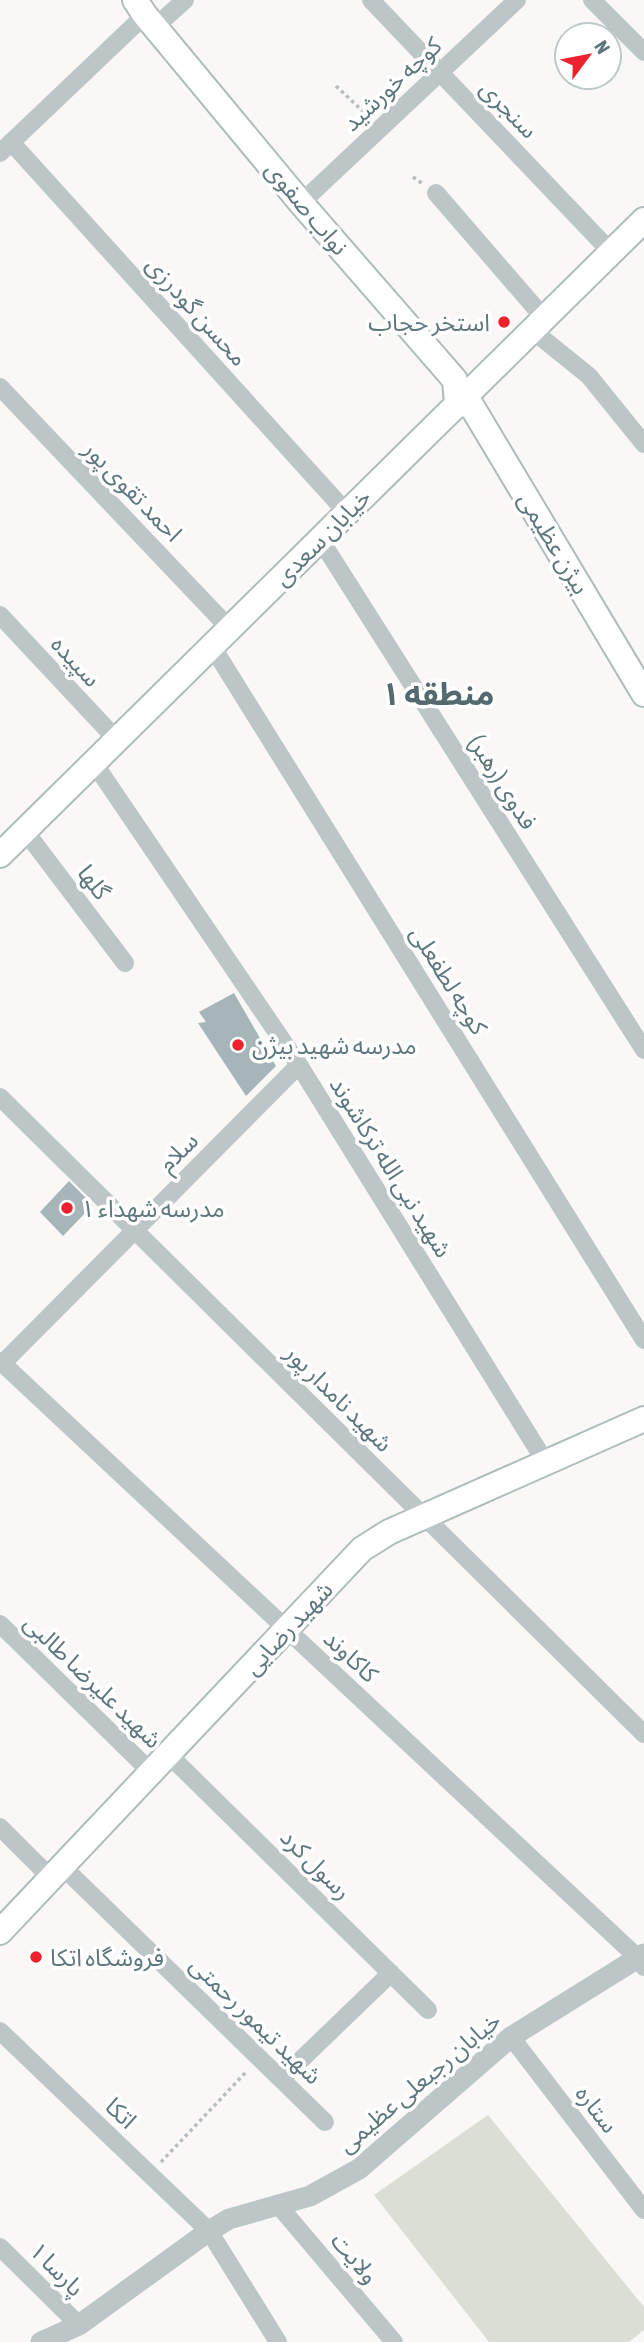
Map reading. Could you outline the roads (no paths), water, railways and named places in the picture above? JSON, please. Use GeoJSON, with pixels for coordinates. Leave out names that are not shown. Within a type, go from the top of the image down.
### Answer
{"type":"FeatureCollection","features":[{"type":"Feature","properties":{"kind":"main road","name":"نواب صفوی"},"geometry":{"type":"LineString","coordinates":[[140,11],[301,203],[455,380],[457,404]]}},
{"type":"Feature","properties":{"kind":"main road","name":"خیابان سعدی"},"geometry":{"type":"LineString","coordinates":[[9,842],[117,740],[644,220]]}},
{"type":"Feature","properties":{"kind":"main road","name":"بیژن عظیمی"},"geometry":{"type":"LineString","coordinates":[[457,404],[471,405],[644,694]]}},
{"type":"Feature","properties":{"kind":"main road","name":"شهید رضایی"},"geometry":{"type":"LineString","coordinates":[[0,1932],[362,1549],[390,1532],[644,1419]]}},
{"type":"Feature","properties":{"kind":"street"},"geometry":{"type":"LineString","coordinates":[[6,148],[140,11],[185,0]]}},
{"type":"Feature","properties":{"kind":"street","name":"سنجری"},"geometry":{"type":"LineString","coordinates":[[371,0],[611,252]]}},
{"type":"Feature","properties":{"kind":"street","name":"کوچه خورشید"},"geometry":{"type":"LineString","coordinates":[[301,203],[517,0]]}},
{"type":"Feature","properties":{"kind":"street"},"geometry":{"type":"LineString","coordinates":[[592,0],[644,52]]}},
{"type":"Feature","properties":{"kind":"street","name":"محسن گودرزی"},"geometry":{"type":"LineString","coordinates":[[6,148],[347,513]]}},
{"type":"Feature","properties":{"kind":"street"},"geometry":{"type":"LineString","coordinates":[[436,193],[538,324],[589,376],[644,444]]}},
{"type":"Feature","properties":{"kind":"street","name":"احمد تقوی پور"},"geometry":{"type":"LineString","coordinates":[[0,387],[230,629]]}},
{"type":"Feature","properties":{"kind":"street","name":"فدوی (رهبر)"},"geometry":{"type":"LineString","coordinates":[[320,539],[644,1050]]}},
{"type":"Feature","properties":{"kind":"street","name":"سپیده"},"geometry":{"type":"LineString","coordinates":[[0,615],[117,740]]}},
{"type":"Feature","properties":{"kind":"street","name":"کوچه لطفعلی"},"geometry":{"type":"LineString","coordinates":[[212,646],[644,1340]]}},
{"type":"Feature","properties":{"kind":"street","name":"شهید نبی الله ترکاشوند"},"geometry":{"type":"LineString","coordinates":[[94,762],[299,1065],[545,1463]]}},
{"type":"Feature","properties":{"kind":"street","name":"گلها"},"geometry":{"type":"LineString","coordinates":[[9,842],[125,963]]}},
{"type":"Feature","properties":{"kind":"street","name":"سلام"},"geometry":{"type":"LineString","coordinates":[[1,1362],[299,1065]]}},
{"type":"Feature","properties":{"kind":"street","name":"شهید نامدار پور"},"geometry":{"type":"LineString","coordinates":[[0,1097],[644,1734]]}},
{"type":"Feature","properties":{"kind":"street","name":"کاکاوند"},"geometry":{"type":"LineString","coordinates":[[1,1362],[642,1960]]}},
{"type":"Feature","properties":{"kind":"street","name":"شهید علیرضا طالبی"},"geometry":{"type":"LineString","coordinates":[[0,1624],[151,1772]]}},
{"type":"Feature","properties":{"kind":"street","name":"رسول کرد"},"geometry":{"type":"LineString","coordinates":[[168,1754],[428,2010]]}},
{"type":"Feature","properties":{"kind":"street","name":"شهید تیمور رحمتی"},"geometry":{"type":"LineString","coordinates":[[0,1827],[57,1872],[325,2122]]}},
{"type":"Feature","properties":{"kind":"street","name":"خیابان رجبعلی عظیمی"},"geometry":{"type":"LineString","coordinates":[[41,2342],[79,2325],[229,2219],[310,2196],[359,2169],[511,2037],[642,1960]]}},
{"type":"Feature","properties":{"kind":"street"},"geometry":{"type":"LineString","coordinates":[[281,2079],[391,1973]]}},
{"type":"Feature","properties":{"kind":"street","name":"اتکا"},"geometry":{"type":"LineString","coordinates":[[0,2031],[209,2231]]}},
{"type":"Feature","properties":{"kind":"street","name":"ستاره"},"geometry":{"type":"LineString","coordinates":[[511,2037],[644,2210]]}},
{"type":"Feature","properties":{"kind":"street","name":"ولایت"},"geometry":{"type":"LineString","coordinates":[[279,2206],[394,2342]]}},
{"type":"Feature","properties":{"kind":"street"},"geometry":{"type":"LineString","coordinates":[[209,2231],[278,2342]]}},
{"type":"Feature","properties":{"kind":"street","name":"پارسا ۱"},"geometry":{"type":"LineString","coordinates":[[0,2247],[79,2325]]}},
{"type":"Feature","properties":{"kind":"place","name":"استخر حجاب"},"geometry":{"type":"Point","coordinates":[504,322]}},
{"type":"Feature","properties":{"kind":"place","name":"مدرسه شهید بیژن"},"geometry":{"type":"Point","coordinates":[238,1045]}},
{"type":"Feature","properties":{"kind":"place","name":"مدرسه شهداء ۱"},"geometry":{"type":"Point","coordinates":[67,1208]}},
{"type":"Feature","properties":{"kind":"place","name":"فروشگاه اتکا"},"geometry":{"type":"Point","coordinates":[36,1957]}},
{"type":"Feature","properties":{"kind":"district","name":"منطقه ۱"},"geometry":{"type":"Point","coordinates":[438,693]}}]}
